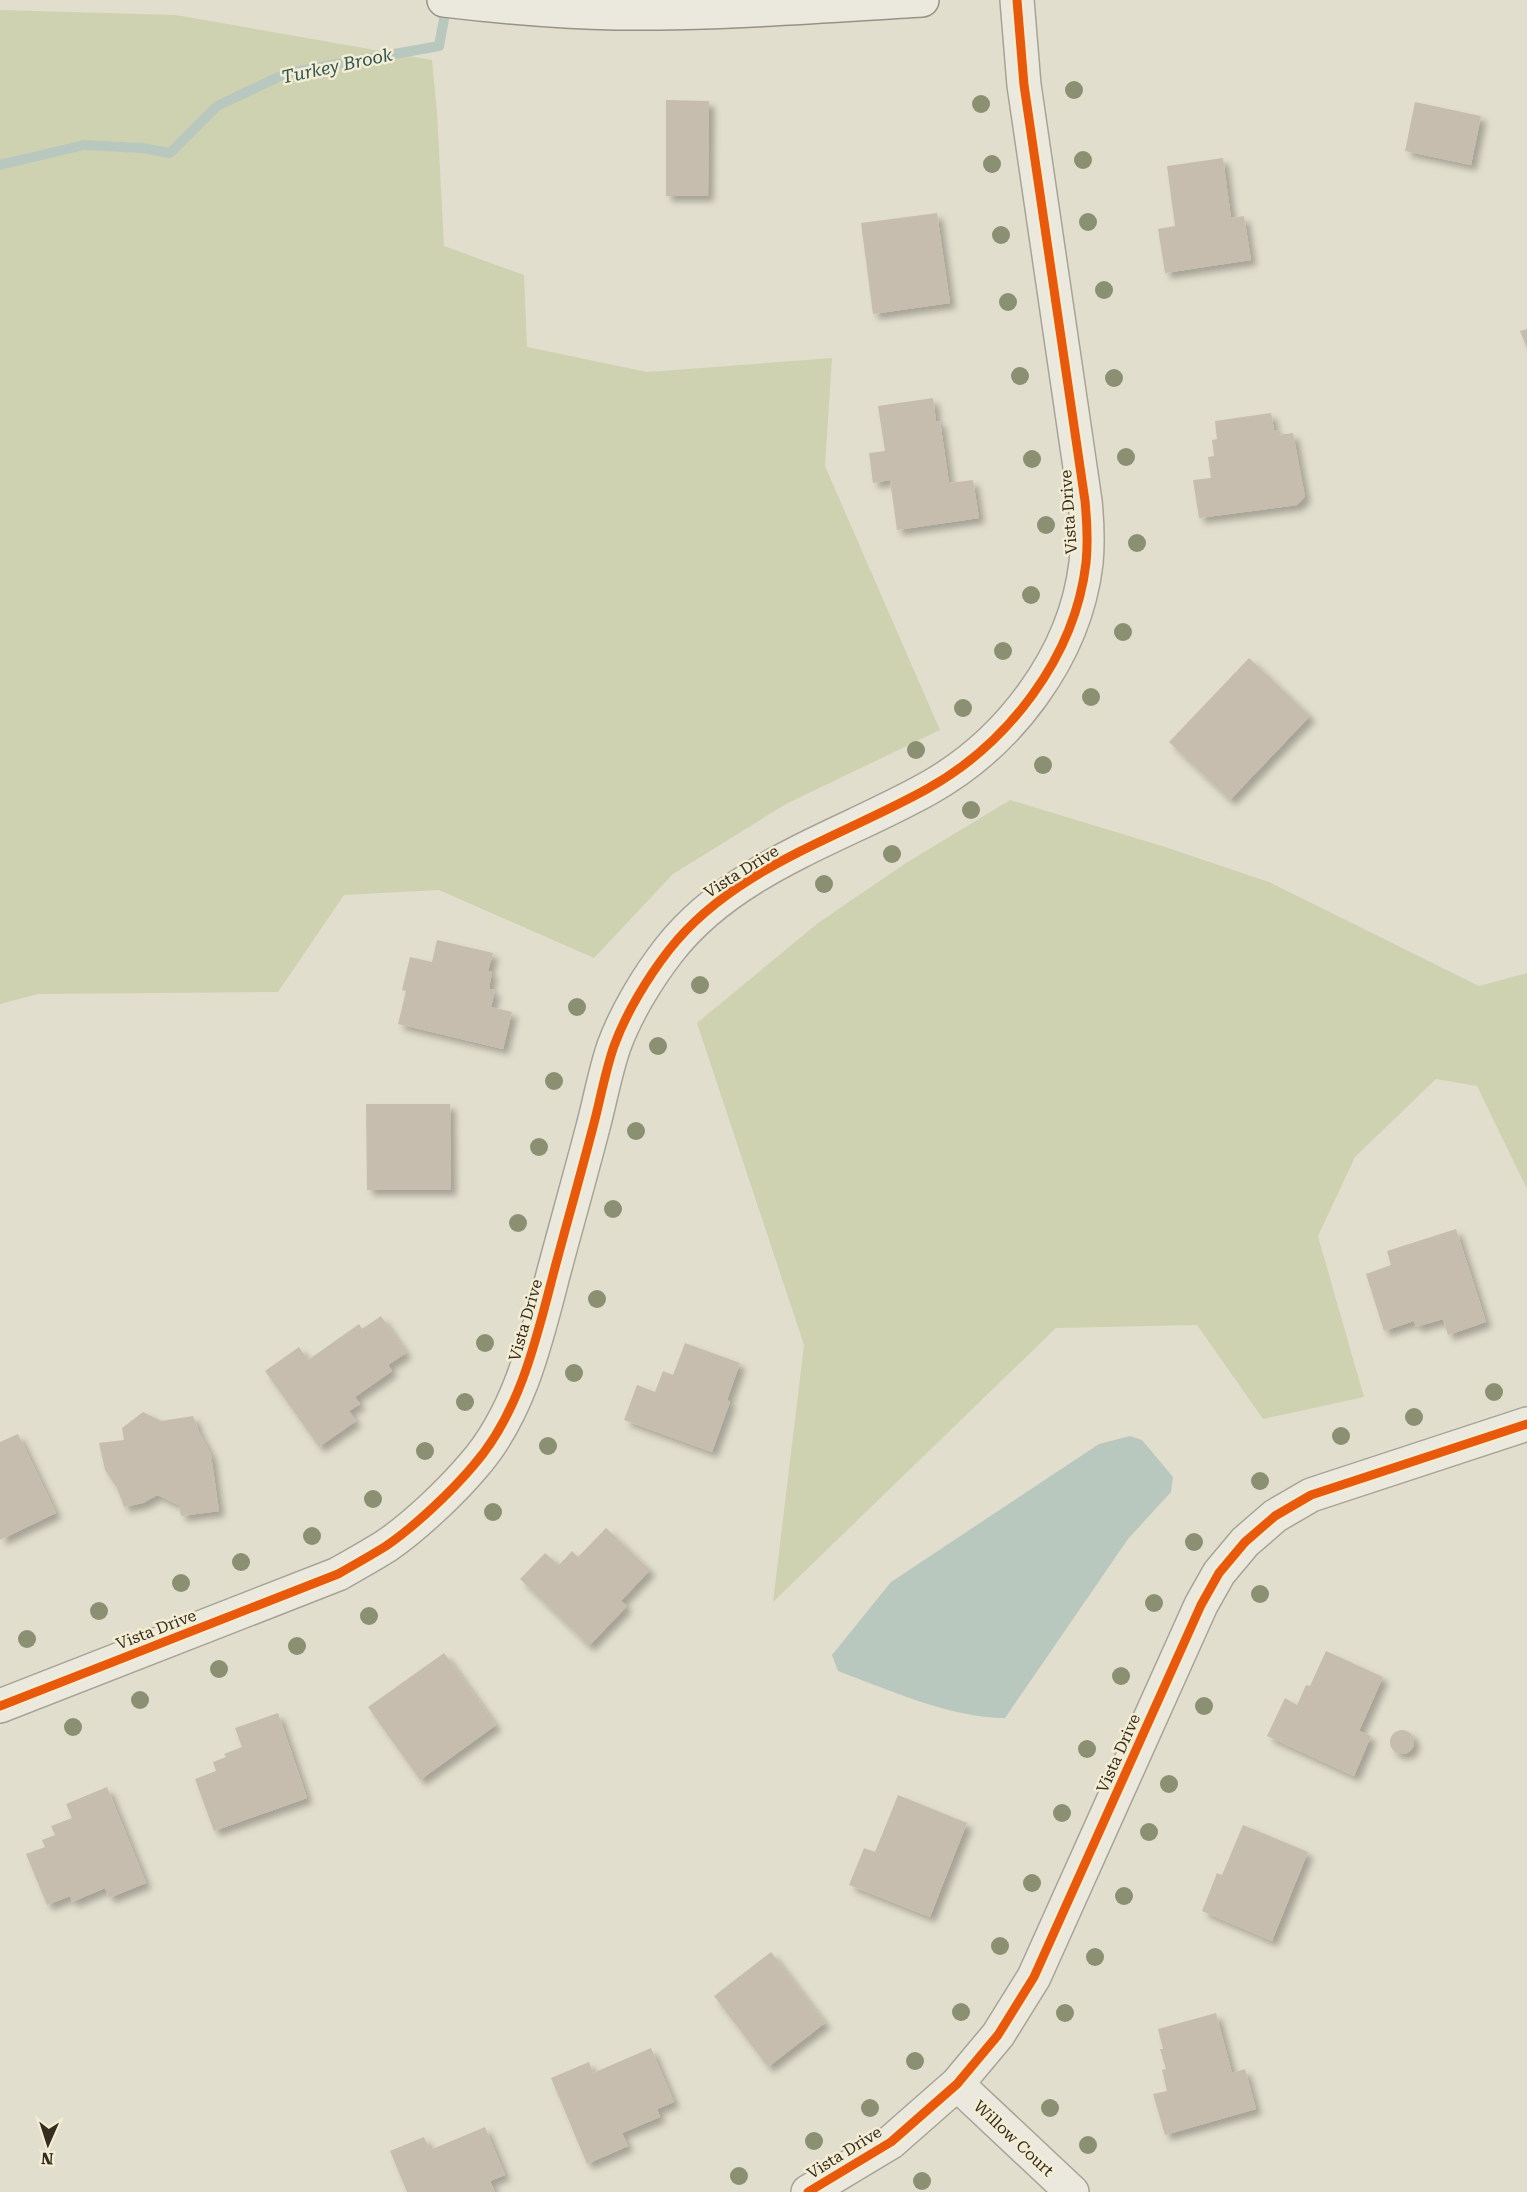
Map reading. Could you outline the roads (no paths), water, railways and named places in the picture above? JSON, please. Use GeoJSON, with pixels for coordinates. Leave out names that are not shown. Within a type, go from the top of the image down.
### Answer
{"type":"FeatureCollection","features":[{"type":"Feature","properties":{"kind":"street"},"geometry":{"type":"LineString","coordinates":[[444,0],[595,12],[666,12],[922,0]]}},
{"type":"Feature","properties":{"kind":"street","name":"Vista Drive"},"geometry":{"type":"LineString","coordinates":[[0,1706],[338,1574],[388,1545],[475,1465],[507,1417],[529,1361],[615,1045],[651,974],[694,921],[728,893],[799,852],[929,788],[993,740],[1040,684],[1065,640],[1074,613],[1086,565],[1087,524],[1024,85],[1017,0]]}},
{"type":"Feature","properties":{"kind":"street","name":"Vista Drive"},"geometry":{"type":"LineString","coordinates":[[808,2192],[891,2142],[957,2084],[998,2035],[1034,1977],[1201,1605],[1219,1573],[1245,1542],[1275,1516],[1311,1495],[1527,1424]]}},
{"type":"Feature","properties":{"kind":"street","name":"Willow Court"},"geometry":{"type":"LineString","coordinates":[[957,2084],[1072,2192]]}},
{"type":"Feature","properties":{"kind":"waterway","name":"Turkey Brook"},"geometry":{"type":"LineString","coordinates":[[0,165],[84,145],[142,148],[170,153],[217,106],[287,73],[439,46],[447,3]]}}]}
